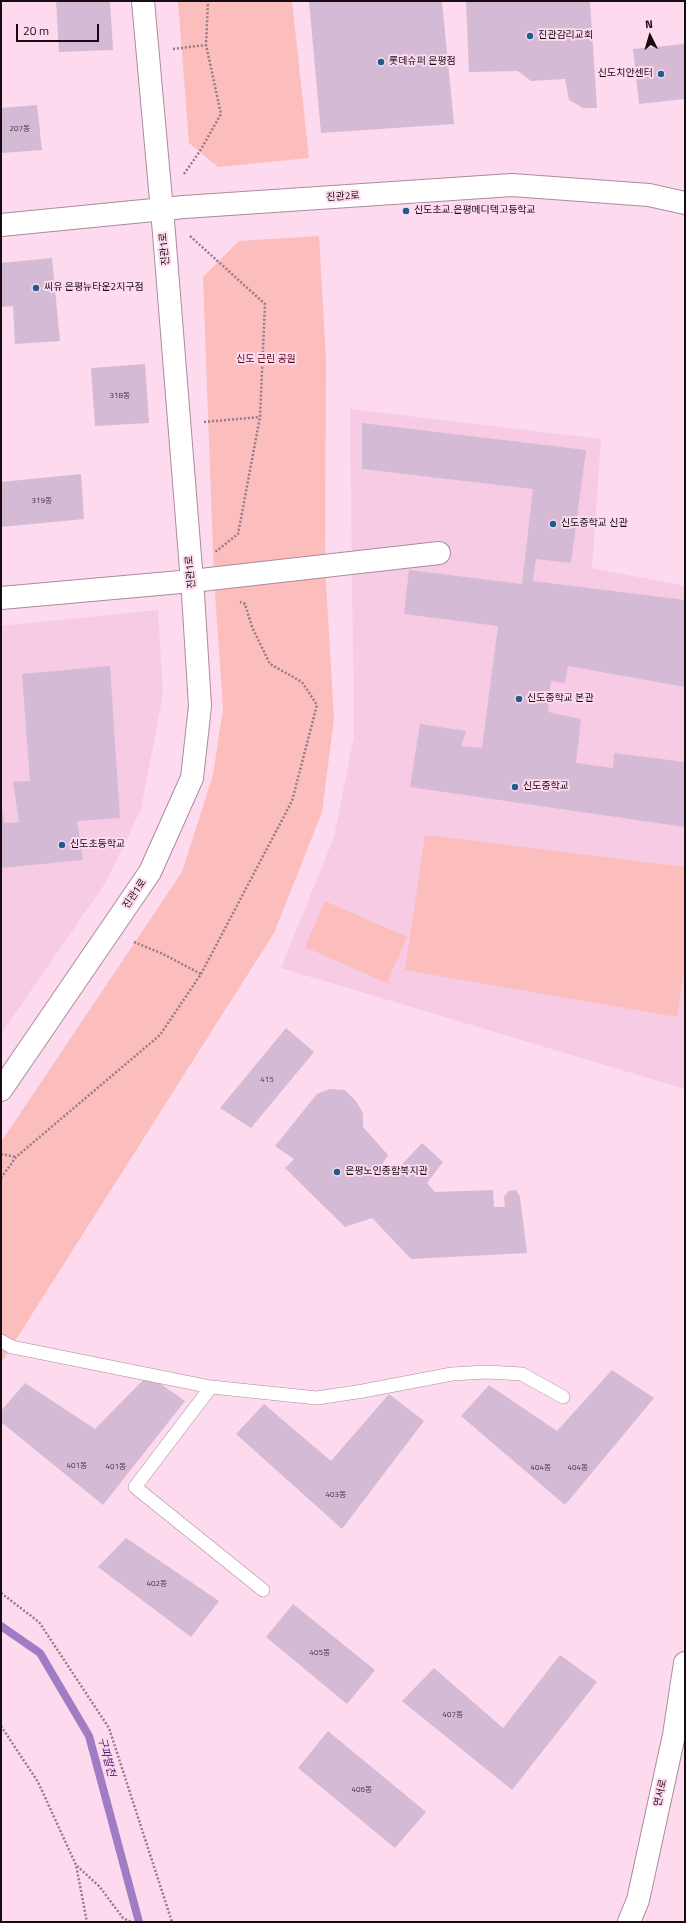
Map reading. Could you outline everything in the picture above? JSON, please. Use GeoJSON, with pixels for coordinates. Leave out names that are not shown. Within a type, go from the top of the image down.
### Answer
{"type":"FeatureCollection","features":[{"type":"Feature","properties":{"kind":"street","name":"진관1로"},"geometry":{"type":"LineString","coordinates":[[1,1090],[150,872],[192,778],[200,706],[192,581],[162,209],[143,1]]}},
{"type":"Feature","properties":{"kind":"street","name":"진관2로"},"geometry":{"type":"LineString","coordinates":[[1,225],[162,209],[512,185],[649,195],[685,204]]}},
{"type":"Feature","properties":{"kind":"street"},"geometry":{"type":"LineString","coordinates":[[1,598],[192,581],[439,553]]}},
{"type":"Feature","properties":{"kind":"street","name":"연서로"},"geometry":{"type":"LineString","coordinates":[[629,1922],[638,1900],[674,1735],[685,1663]]}},
{"type":"Feature","properties":{"kind":"lane"},"geometry":{"type":"LineString","coordinates":[[1,1341],[12,1346],[211,1387],[317,1398],[452,1374],[487,1372],[522,1374],[563,1397]]}},
{"type":"Feature","properties":{"kind":"lane"},"geometry":{"type":"LineString","coordinates":[[211,1387],[136,1488],[262,1590]]}},
{"type":"Feature","properties":{"kind":"path"},"geometry":{"type":"LineString","coordinates":[[180,179],[200,151],[221,114],[206,45],[208,1]]}},
{"type":"Feature","properties":{"kind":"path"},"geometry":{"type":"LineString","coordinates":[[168,50],[206,45]]}},
{"type":"Feature","properties":{"kind":"path"},"geometry":{"type":"LineString","coordinates":[[187,232],[265,304],[260,417],[238,534],[213,554]]}},
{"type":"Feature","properties":{"kind":"path"},"geometry":{"type":"LineString","coordinates":[[199,423],[260,417]]}},
{"type":"Feature","properties":{"kind":"path"},"geometry":{"type":"LineString","coordinates":[[1,1178],[16,1157],[160,1035],[201,974],[292,801],[317,705],[302,682],[270,664],[252,627],[245,604],[238,601]]}},
{"type":"Feature","properties":{"kind":"path"},"geometry":{"type":"LineString","coordinates":[[131,940],[163,954],[201,974]]}},
{"type":"Feature","properties":{"kind":"path"},"geometry":{"type":"LineString","coordinates":[[1,1154],[16,1157]]}},
{"type":"Feature","properties":{"kind":"path"},"geometry":{"type":"LineString","coordinates":[[1,1593],[39,1622],[108,1728],[172,1922]]}},
{"type":"Feature","properties":{"kind":"path"},"geometry":{"type":"LineString","coordinates":[[1,1726],[38,1782],[76,1865],[87,1922]]}},
{"type":"Feature","properties":{"kind":"path"},"geometry":{"type":"LineString","coordinates":[[76,1865],[99,1886],[123,1918],[131,1922]]}},
{"type":"Feature","properties":{"kind":"shaded area","name":"신도중학교"},"geometry":{"type":"Polygon","coordinates":[[[350,409],[601,439],[592,568],[685,586],[685,1089],[281,968],[334,837],[354,736],[350,409]]]}},
{"type":"Feature","properties":{"kind":"shaded area","name":"신도초등학교"},"geometry":{"type":"Polygon","coordinates":[[[158,610],[163,694],[141,809],[106,882],[1,1034],[1,626],[158,610]]]}},
{"type":"Feature","properties":{"kind":"green space"},"geometry":{"type":"Polygon","coordinates":[[[178,1],[292,1],[309,158],[218,167],[189,143],[178,1]]]}},
{"type":"Feature","properties":{"kind":"green space","name":"신도 근린 공원"},"geometry":{"type":"Polygon","coordinates":[[[319,236],[326,358],[325,566],[334,719],[322,812],[274,933],[1,1363],[1,1142],[182,872],[213,775],[223,708],[214,579],[203,277],[239,241],[319,236]]]}},
{"type":"Feature","properties":{"kind":"green space"},"geometry":{"type":"Polygon","coordinates":[[[425,835],[685,867],[685,964],[677,1017],[405,970],[425,835]]]}},
{"type":"Feature","properties":{"kind":"green space"},"geometry":{"type":"Polygon","coordinates":[[[325,901],[407,937],[387,983],[305,947],[325,901]]]}},
{"type":"Feature","properties":{"kind":"building"},"geometry":{"type":"Polygon","coordinates":[[[56,1],[110,1],[113,50],[59,52],[56,1]]]}},
{"type":"Feature","properties":{"kind":"building","name":"롯데슈퍼 은평점"},"geometry":{"type":"Polygon","coordinates":[[[309,1],[442,1],[454,124],[321,133],[309,1]]]}},
{"type":"Feature","properties":{"kind":"building","name":"진관감리교회"},"geometry":{"type":"Polygon","coordinates":[[[466,1],[590,1],[597,108],[583,108],[569,100],[565,79],[531,81],[518,71],[469,72],[466,1]]]}},
{"type":"Feature","properties":{"kind":"building","name":"신도치안센터"},"geometry":{"type":"Polygon","coordinates":[[[685,44],[685,99],[639,104],[633,49],[685,44]]]}},
{"type":"Feature","properties":{"kind":"building"},"geometry":{"type":"Polygon","coordinates":[[[37,105],[42,150],[1,153],[1,108],[37,105]]]}},
{"type":"Feature","properties":{"kind":"building"},"geometry":{"type":"Polygon","coordinates":[[[52,258],[60,341],[15,344],[13,306],[1,307],[1,263],[52,258]]]}},
{"type":"Feature","properties":{"kind":"building"},"geometry":{"type":"Polygon","coordinates":[[[145,364],[149,423],[95,426],[91,368],[145,364]]]}},
{"type":"Feature","properties":{"kind":"building","name":"신도중학교 본관"},"geometry":{"type":"Polygon","coordinates":[[[362,423],[586,450],[571,563],[536,559],[533,581],[685,600],[685,687],[568,666],[565,683],[551,681],[548,712],[581,719],[576,763],[613,768],[614,753],[685,762],[685,827],[410,787],[420,724],[466,731],[461,746],[482,748],[498,626],[404,614],[409,570],[522,584],[533,489],[362,469],[362,423]]]}},
{"type":"Feature","properties":{"kind":"building"},"geometry":{"type":"Polygon","coordinates":[[[81,474],[84,519],[1,527],[1,482],[81,474]]]}},
{"type":"Feature","properties":{"kind":"building"},"geometry":{"type":"Polygon","coordinates":[[[110,666],[120,818],[77,821],[83,860],[1,868],[1,800],[4,823],[19,822],[13,782],[30,781],[22,674],[110,666]]]}},
{"type":"Feature","properties":{"kind":"building"},"geometry":{"type":"Polygon","coordinates":[[[286,1028],[314,1052],[251,1128],[220,1108],[286,1028]]]}},
{"type":"Feature","properties":{"kind":"building","name":"은평노인종합복지관"},"geometry":{"type":"Polygon","coordinates":[[[330,1089],[345,1090],[356,1101],[363,1113],[363,1127],[388,1155],[380,1168],[391,1176],[422,1143],[443,1162],[427,1183],[435,1192],[493,1190],[494,1207],[505,1207],[504,1196],[509,1191],[516,1190],[520,1197],[527,1253],[411,1259],[372,1218],[345,1227],[285,1168],[294,1159],[275,1146],[317,1094],[330,1089]]]}},
{"type":"Feature","properties":{"kind":"building"},"geometry":{"type":"Polygon","coordinates":[[[612,1370],[654,1398],[565,1505],[461,1416],[489,1385],[557,1431],[612,1370]]]}},
{"type":"Feature","properties":{"kind":"building"},"geometry":{"type":"Polygon","coordinates":[[[148,1375],[185,1401],[103,1505],[1,1422],[1,1411],[25,1383],[95,1429],[148,1375]]]}},
{"type":"Feature","properties":{"kind":"building"},"geometry":{"type":"Polygon","coordinates":[[[389,1394],[424,1421],[342,1529],[236,1434],[264,1404],[331,1461],[389,1394]]]}},
{"type":"Feature","properties":{"kind":"building"},"geometry":{"type":"Polygon","coordinates":[[[126,1538],[219,1601],[191,1637],[98,1567],[126,1538]]]}},
{"type":"Feature","properties":{"kind":"building"},"geometry":{"type":"Polygon","coordinates":[[[293,1604],[375,1670],[347,1704],[266,1637],[293,1604]]]}},
{"type":"Feature","properties":{"kind":"building"},"geometry":{"type":"Polygon","coordinates":[[[560,1655],[597,1682],[512,1790],[402,1701],[434,1668],[503,1728],[560,1655]]]}},
{"type":"Feature","properties":{"kind":"building"},"geometry":{"type":"Polygon","coordinates":[[[328,1731],[426,1812],[395,1848],[298,1768],[328,1731]]]}},
{"type":"Feature","properties":{"kind":"waterway","name":"구파발천"},"geometry":{"type":"LineString","coordinates":[[1,1626],[40,1653],[89,1736],[139,1922]]}},
{"type":"Feature","properties":{"kind":"place","name":"진관감리교회"},"geometry":{"type":"Point","coordinates":[530,36]}},
{"type":"Feature","properties":{"kind":"place","name":"롯데슈퍼 은평점"},"geometry":{"type":"Point","coordinates":[381,62]}},
{"type":"Feature","properties":{"kind":"place","name":"신도치안센터"},"geometry":{"type":"Point","coordinates":[661,74]}},
{"type":"Feature","properties":{"kind":"place","name":"신도초교.은평메디텍고등학교"},"geometry":{"type":"Point","coordinates":[406,211]}},
{"type":"Feature","properties":{"kind":"place","name":"씨유 은평뉴타운2지구점"},"geometry":{"type":"Point","coordinates":[36,288]}},
{"type":"Feature","properties":{"kind":"place","name":"신도중학교 신관"},"geometry":{"type":"Point","coordinates":[553,524]}},
{"type":"Feature","properties":{"kind":"place","name":"신도중학교 본관"},"geometry":{"type":"Point","coordinates":[519,699]}},
{"type":"Feature","properties":{"kind":"place","name":"신도중학교"},"geometry":{"type":"Point","coordinates":[515,787]}},
{"type":"Feature","properties":{"kind":"place","name":"신도초등학교"},"geometry":{"type":"Point","coordinates":[62,845]}},
{"type":"Feature","properties":{"kind":"place","name":"은평노인종합복지관"},"geometry":{"type":"Point","coordinates":[337,1172]}}]}
